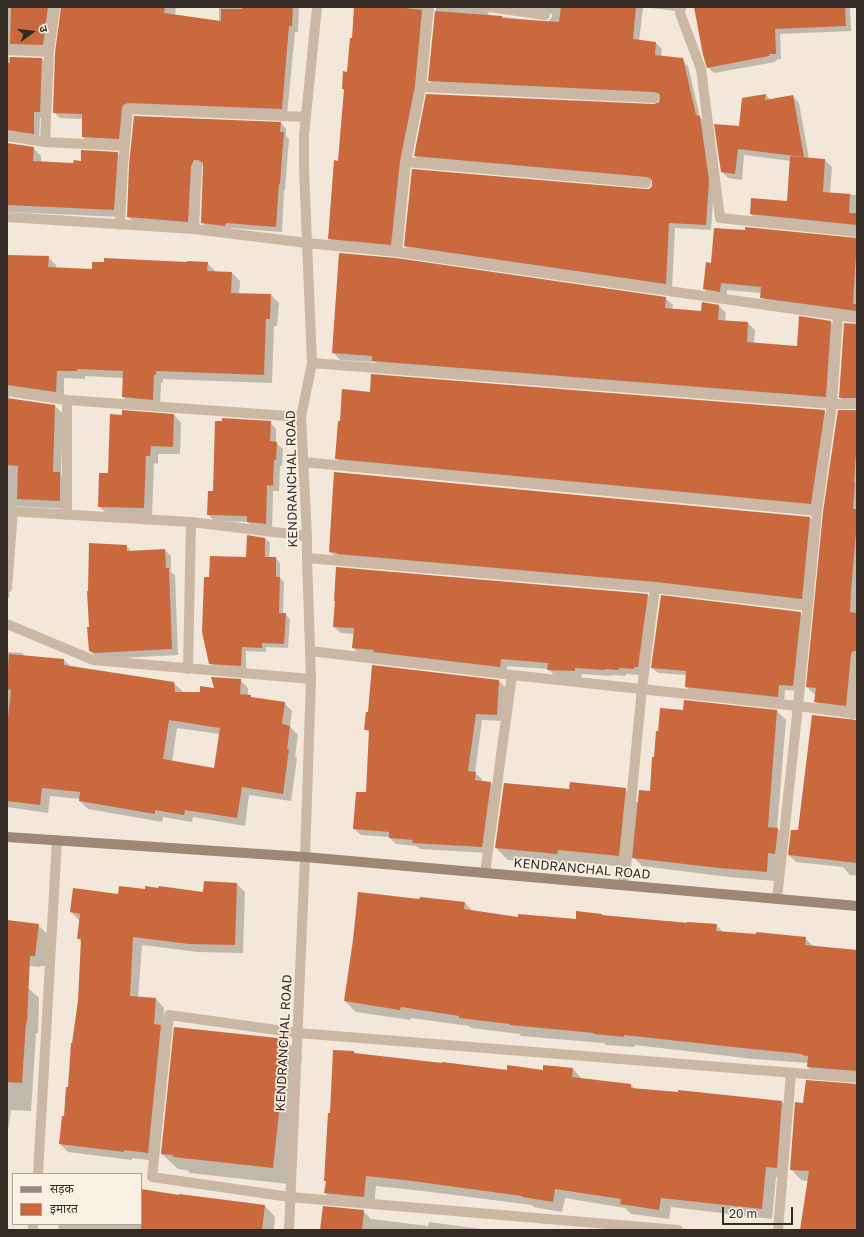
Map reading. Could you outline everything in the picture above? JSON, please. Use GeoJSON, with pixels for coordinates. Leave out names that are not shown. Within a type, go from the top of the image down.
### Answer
{"type":"FeatureCollection","features":[{"type":"Feature","properties":{"kind":"street"},"geometry":{"type":"LineString","coordinates":[[44,142],[49,52],[55,7]]}},
{"type":"Feature","properties":{"kind":"street","name":"KENDRANCHAL ROAD"},"geometry":{"type":"LineString","coordinates":[[289,1230],[306,857],[311,679],[306,558],[307,536],[301,417],[312,363],[304,135],[317,7]]}},
{"type":"Feature","properties":{"kind":"street"},"geometry":{"type":"LineString","coordinates":[[398,252],[406,162],[421,86],[429,7]]}},
{"type":"Feature","properties":{"kind":"street"},"geometry":{"type":"LineString","coordinates":[[489,7],[545,15]]}},
{"type":"Feature","properties":{"kind":"street"},"geometry":{"type":"LineString","coordinates":[[681,7],[680,12],[700,69],[720,218],[857,232]]}},
{"type":"Feature","properties":{"kind":"street"},"geometry":{"type":"LineString","coordinates":[[7,50],[49,52]]}},
{"type":"Feature","properties":{"kind":"street"},"geometry":{"type":"LineString","coordinates":[[421,86],[654,98]]}},
{"type":"Feature","properties":{"kind":"street"},"geometry":{"type":"LineString","coordinates":[[120,224],[124,146],[128,109],[306,117]]}},
{"type":"Feature","properties":{"kind":"street"},"geometry":{"type":"LineString","coordinates":[[7,136],[44,142],[124,146]]}},
{"type":"Feature","properties":{"kind":"street"},"geometry":{"type":"LineString","coordinates":[[406,162],[646,183]]}},
{"type":"Feature","properties":{"kind":"street"},"geometry":{"type":"LineString","coordinates":[[194,229],[197,166]]}},
{"type":"Feature","properties":{"kind":"street"},"geometry":{"type":"LineString","coordinates":[[7,217],[194,229],[307,243],[398,252],[857,318]]}},
{"type":"Feature","properties":{"kind":"street"},"geometry":{"type":"LineString","coordinates":[[777,899],[817,511],[832,404],[838,316]]}},
{"type":"Feature","properties":{"kind":"street"},"geometry":{"type":"LineString","coordinates":[[312,363],[832,404],[857,404]]}},
{"type":"Feature","properties":{"kind":"street"},"geometry":{"type":"LineString","coordinates":[[7,391],[67,400],[301,417]]}},
{"type":"Feature","properties":{"kind":"street"},"geometry":{"type":"LineString","coordinates":[[67,400],[67,515]]}},
{"type":"Feature","properties":{"kind":"street"},"geometry":{"type":"LineString","coordinates":[[303,462],[817,511]]}},
{"type":"Feature","properties":{"kind":"street"},"geometry":{"type":"LineString","coordinates":[[7,588],[10,511],[191,522],[307,536]]}},
{"type":"Feature","properties":{"kind":"street"},"geometry":{"type":"LineString","coordinates":[[188,669],[191,522]]}},
{"type":"Feature","properties":{"kind":"street"},"geometry":{"type":"LineString","coordinates":[[306,558],[655,588],[808,606]]}},
{"type":"Feature","properties":{"kind":"street"},"geometry":{"type":"LineString","coordinates":[[623,885],[642,688],[655,588]]}},
{"type":"Feature","properties":{"kind":"street"},"geometry":{"type":"LineString","coordinates":[[7,624],[93,660],[311,679]]}},
{"type":"Feature","properties":{"kind":"street"},"geometry":{"type":"LineString","coordinates":[[310,651],[512,675],[798,706],[854,714],[857,656]]}},
{"type":"Feature","properties":{"kind":"street"},"geometry":{"type":"LineString","coordinates":[[485,873],[512,675]]}},
{"type":"Feature","properties":{"kind":"street","name":"KENDRANCHAL ROAD"},"geometry":{"type":"LineString","coordinates":[[7,837],[306,857],[857,906]]}},
{"type":"Feature","properties":{"kind":"street"},"geometry":{"type":"LineString","coordinates":[[38,1173],[57,840]]}},
{"type":"Feature","properties":{"kind":"street"},"geometry":{"type":"LineString","coordinates":[[678,1230],[290,1197],[152,1176],[169,1015],[298,1033],[857,1078]]}},
{"type":"Feature","properties":{"kind":"street"},"geometry":{"type":"LineString","coordinates":[[778,1230],[791,1073]]}},
{"type":"Feature","properties":{"kind":"building"},"geometry":{"type":"Polygon","coordinates":[[[11,7],[48,7],[43,45],[10,44],[11,7]]]}},
{"type":"Feature","properties":{"kind":"building"},"geometry":{"type":"Polygon","coordinates":[[[61,7],[165,7],[164,13],[221,21],[221,9],[242,9],[242,7],[293,7],[292,26],[289,26],[282,109],[128,103],[123,105],[122,108],[119,139],[82,137],[82,114],[53,113],[55,53],[61,7]]]}},
{"type":"Feature","properties":{"kind":"building"},"geometry":{"type":"Polygon","coordinates":[[[354,7],[398,7],[422,10],[415,86],[400,161],[391,245],[328,239],[334,160],[338,161],[344,89],[342,89],[343,71],[347,72],[350,38],[352,38],[354,7]]]}},
{"type":"Feature","properties":{"kind":"building"},"geometry":{"type":"Polygon","coordinates":[[[561,7],[636,7],[633,39],[656,42],[655,55],[683,58],[696,115],[700,116],[709,180],[706,225],[669,223],[666,284],[404,246],[412,169],[645,189],[649,189],[652,186],[652,180],[647,177],[414,156],[426,94],[654,104],[659,102],[660,95],[654,92],[428,81],[435,11],[559,22],[561,7]]]}},
{"type":"Feature","properties":{"kind":"building"},"geometry":{"type":"Polygon","coordinates":[[[694,7],[845,7],[846,26],[775,29],[776,54],[707,68],[703,55],[694,7]]]}},
{"type":"Feature","properties":{"kind":"building"},"geometry":{"type":"Polygon","coordinates":[[[10,57],[42,58],[40,112],[34,112],[34,134],[7,130],[7,63],[10,63],[10,57]]]}},
{"type":"Feature","properties":{"kind":"building"},"geometry":{"type":"Polygon","coordinates":[[[766,94],[765,100],[793,95],[804,157],[738,149],[735,174],[721,172],[714,124],[739,126],[742,98],[766,94]]]}},
{"type":"Feature","properties":{"kind":"building"},"geometry":{"type":"Polygon","coordinates":[[[134,116],[281,122],[280,132],[284,132],[276,227],[226,223],[225,226],[201,223],[203,163],[198,160],[194,160],[191,166],[188,222],[127,217],[129,165],[134,116]]]}},
{"type":"Feature","properties":{"kind":"building"},"geometry":{"type":"Polygon","coordinates":[[[7,143],[34,147],[33,161],[73,163],[74,160],[81,161],[81,150],[118,152],[114,210],[7,205],[7,143]]]}},
{"type":"Feature","properties":{"kind":"building"},"geometry":{"type":"Polygon","coordinates":[[[790,156],[825,159],[823,192],[850,194],[849,213],[857,213],[857,225],[750,214],[751,198],[787,201],[790,156]]]}},
{"type":"Feature","properties":{"kind":"building"},"geometry":{"type":"Polygon","coordinates":[[[745,227],[857,238],[853,304],[857,304],[857,311],[760,298],[761,287],[721,283],[720,292],[703,289],[706,262],[711,263],[714,228],[745,230],[745,227]]]}},
{"type":"Feature","properties":{"kind":"building"},"geometry":{"type":"Polygon","coordinates":[[[339,253],[396,258],[666,297],[665,308],[701,311],[702,302],[719,305],[718,320],[748,322],[747,342],[797,346],[799,316],[831,321],[826,397],[372,361],[372,356],[332,353],[339,253]]]}},
{"type":"Feature","properties":{"kind":"building"},"geometry":{"type":"Polygon","coordinates":[[[7,255],[49,256],[48,267],[92,269],[92,262],[104,262],[104,258],[208,262],[207,271],[232,272],[231,293],[271,294],[270,319],[266,319],[264,375],[156,371],[156,375],[154,375],[153,400],[122,397],[123,371],[77,369],[77,371],[57,371],[56,392],[7,385],[7,255]]]}},
{"type":"Feature","properties":{"kind":"building"},"geometry":{"type":"Polygon","coordinates":[[[844,323],[857,324],[857,398],[839,398],[844,323]]]}},
{"type":"Feature","properties":{"kind":"building"},"geometry":{"type":"Polygon","coordinates":[[[371,374],[825,410],[811,504],[335,459],[342,389],[370,392],[371,374]]]}},
{"type":"Feature","properties":{"kind":"building"},"geometry":{"type":"Polygon","coordinates":[[[7,398],[55,405],[53,472],[60,472],[60,501],[17,499],[18,466],[7,465],[7,398]]]}},
{"type":"Feature","properties":{"kind":"building"},"geometry":{"type":"Polygon","coordinates":[[[122,410],[174,414],[173,447],[151,446],[150,456],[146,456],[144,508],[98,507],[99,473],[108,473],[110,414],[122,415],[122,410]]]}},
{"type":"Feature","properties":{"kind":"building"},"geometry":{"type":"Polygon","coordinates":[[[838,410],[857,410],[853,509],[857,509],[857,521],[850,612],[857,613],[857,650],[852,652],[851,655],[846,706],[814,702],[816,688],[806,687],[823,512],[838,410]]]}},
{"type":"Feature","properties":{"kind":"building"},"geometry":{"type":"Polygon","coordinates":[[[222,418],[271,421],[270,441],[277,442],[276,460],[274,460],[273,486],[267,485],[266,524],[247,522],[247,516],[207,515],[208,491],[213,491],[215,421],[222,421],[222,418]]]}},
{"type":"Feature","properties":{"kind":"building"},"geometry":{"type":"Polygon","coordinates":[[[334,472],[810,517],[802,599],[656,582],[337,554],[329,552],[334,472]]]}},
{"type":"Feature","properties":{"kind":"building"},"geometry":{"type":"Polygon","coordinates":[[[247,535],[265,538],[265,557],[276,557],[276,577],[280,577],[279,613],[286,613],[284,644],[262,643],[262,648],[242,647],[241,666],[209,664],[202,632],[204,577],[209,577],[210,556],[246,557],[247,535]]]}},
{"type":"Feature","properties":{"kind":"building"},"geometry":{"type":"Polygon","coordinates":[[[89,543],[127,545],[127,551],[165,549],[166,568],[169,568],[172,649],[94,653],[89,651],[87,591],[89,543]]]}},
{"type":"Feature","properties":{"kind":"building"},"geometry":{"type":"Polygon","coordinates":[[[336,567],[648,594],[638,667],[634,667],[634,669],[619,668],[619,670],[575,668],[575,671],[547,670],[548,663],[501,659],[500,667],[373,652],[374,650],[352,648],[354,628],[333,627],[336,567]]]}},
{"type":"Feature","properties":{"kind":"building"},"geometry":{"type":"Polygon","coordinates":[[[661,595],[801,612],[793,686],[779,685],[778,697],[685,687],[686,671],[651,668],[661,595]]]}},
{"type":"Feature","properties":{"kind":"building"},"geometry":{"type":"Polygon","coordinates":[[[9,654],[64,659],[64,665],[174,682],[175,692],[200,692],[200,686],[214,688],[211,677],[241,679],[240,694],[285,702],[282,724],[290,726],[287,749],[289,749],[283,794],[242,787],[237,818],[185,810],[184,815],[155,810],[155,814],[79,801],[80,792],[42,788],[40,805],[7,801],[7,726],[11,690],[7,689],[9,654]],[[169,720],[163,759],[214,768],[220,728],[169,720]]]}},
{"type":"Feature","properties":{"kind":"building"},"geometry":{"type":"Polygon","coordinates":[[[372,665],[499,680],[497,715],[476,714],[468,771],[476,772],[475,780],[491,782],[482,847],[412,843],[413,840],[389,838],[389,832],[353,829],[356,792],[366,792],[369,730],[364,730],[366,712],[368,712],[372,665]]]}},
{"type":"Feature","properties":{"kind":"building"},"geometry":{"type":"Polygon","coordinates":[[[684,700],[777,710],[768,827],[778,828],[775,854],[768,853],[767,872],[632,858],[639,790],[650,791],[652,757],[654,757],[660,708],[683,710],[684,700]]]}},
{"type":"Feature","properties":{"kind":"building"},"geometry":{"type":"Polygon","coordinates":[[[812,715],[857,720],[857,863],[788,855],[791,830],[798,830],[812,715]]]}},
{"type":"Feature","properties":{"kind":"building"},"geometry":{"type":"Polygon","coordinates":[[[570,782],[626,788],[619,856],[558,850],[557,854],[495,848],[504,783],[569,789],[570,782]]]}},
{"type":"Feature","properties":{"kind":"building"},"geometry":{"type":"Polygon","coordinates":[[[204,881],[237,883],[235,945],[189,944],[133,937],[130,996],[156,998],[154,1024],[161,1025],[148,1153],[124,1150],[124,1152],[59,1144],[62,1116],[64,1116],[66,1087],[68,1087],[71,1043],[78,1001],[81,939],[77,939],[80,914],[70,912],[73,888],[118,894],[119,886],[145,889],[145,886],[158,888],[159,886],[203,892],[204,881]]]}},
{"type":"Feature","properties":{"kind":"building"},"geometry":{"type":"Polygon","coordinates":[[[358,892],[419,899],[420,897],[465,902],[464,909],[518,917],[518,914],[576,919],[576,911],[687,923],[717,924],[716,931],[756,934],[756,932],[806,937],[805,945],[857,950],[857,1071],[807,1067],[808,1056],[802,1054],[624,1035],[624,1037],[510,1025],[459,1018],[459,1016],[401,1007],[400,1010],[344,1001],[358,892]]]}},
{"type":"Feature","properties":{"kind":"building"},"geometry":{"type":"Polygon","coordinates":[[[7,920],[39,924],[35,956],[30,956],[27,1023],[22,1083],[7,1082],[7,920]]]}},
{"type":"Feature","properties":{"kind":"building"},"geometry":{"type":"Polygon","coordinates":[[[174,1027],[287,1039],[273,1168],[173,1157],[173,1155],[161,1154],[174,1027]]]}},
{"type":"Feature","properties":{"kind":"building"},"geometry":{"type":"Polygon","coordinates":[[[333,1050],[354,1051],[354,1053],[507,1070],[507,1065],[543,1070],[543,1065],[573,1068],[572,1077],[631,1084],[631,1088],[678,1092],[678,1090],[782,1101],[777,1168],[766,1167],[762,1209],[661,1198],[659,1210],[620,1204],[621,1199],[555,1189],[553,1202],[522,1196],[366,1176],[364,1197],[324,1193],[326,1181],[324,1181],[328,1113],[330,1113],[333,1050]]]}},
{"type":"Feature","properties":{"kind":"building"},"geometry":{"type":"Polygon","coordinates":[[[806,1080],[857,1084],[857,1230],[800,1230],[809,1171],[790,1170],[795,1102],[803,1103],[806,1080]]]}},
{"type":"Feature","properties":{"kind":"building"},"geometry":{"type":"Polygon","coordinates":[[[142,1189],[265,1205],[262,1230],[141,1230],[142,1189]]]}},
{"type":"Feature","properties":{"kind":"building"},"geometry":{"type":"Polygon","coordinates":[[[323,1206],[364,1210],[362,1230],[320,1230],[323,1206]]]}}]}
